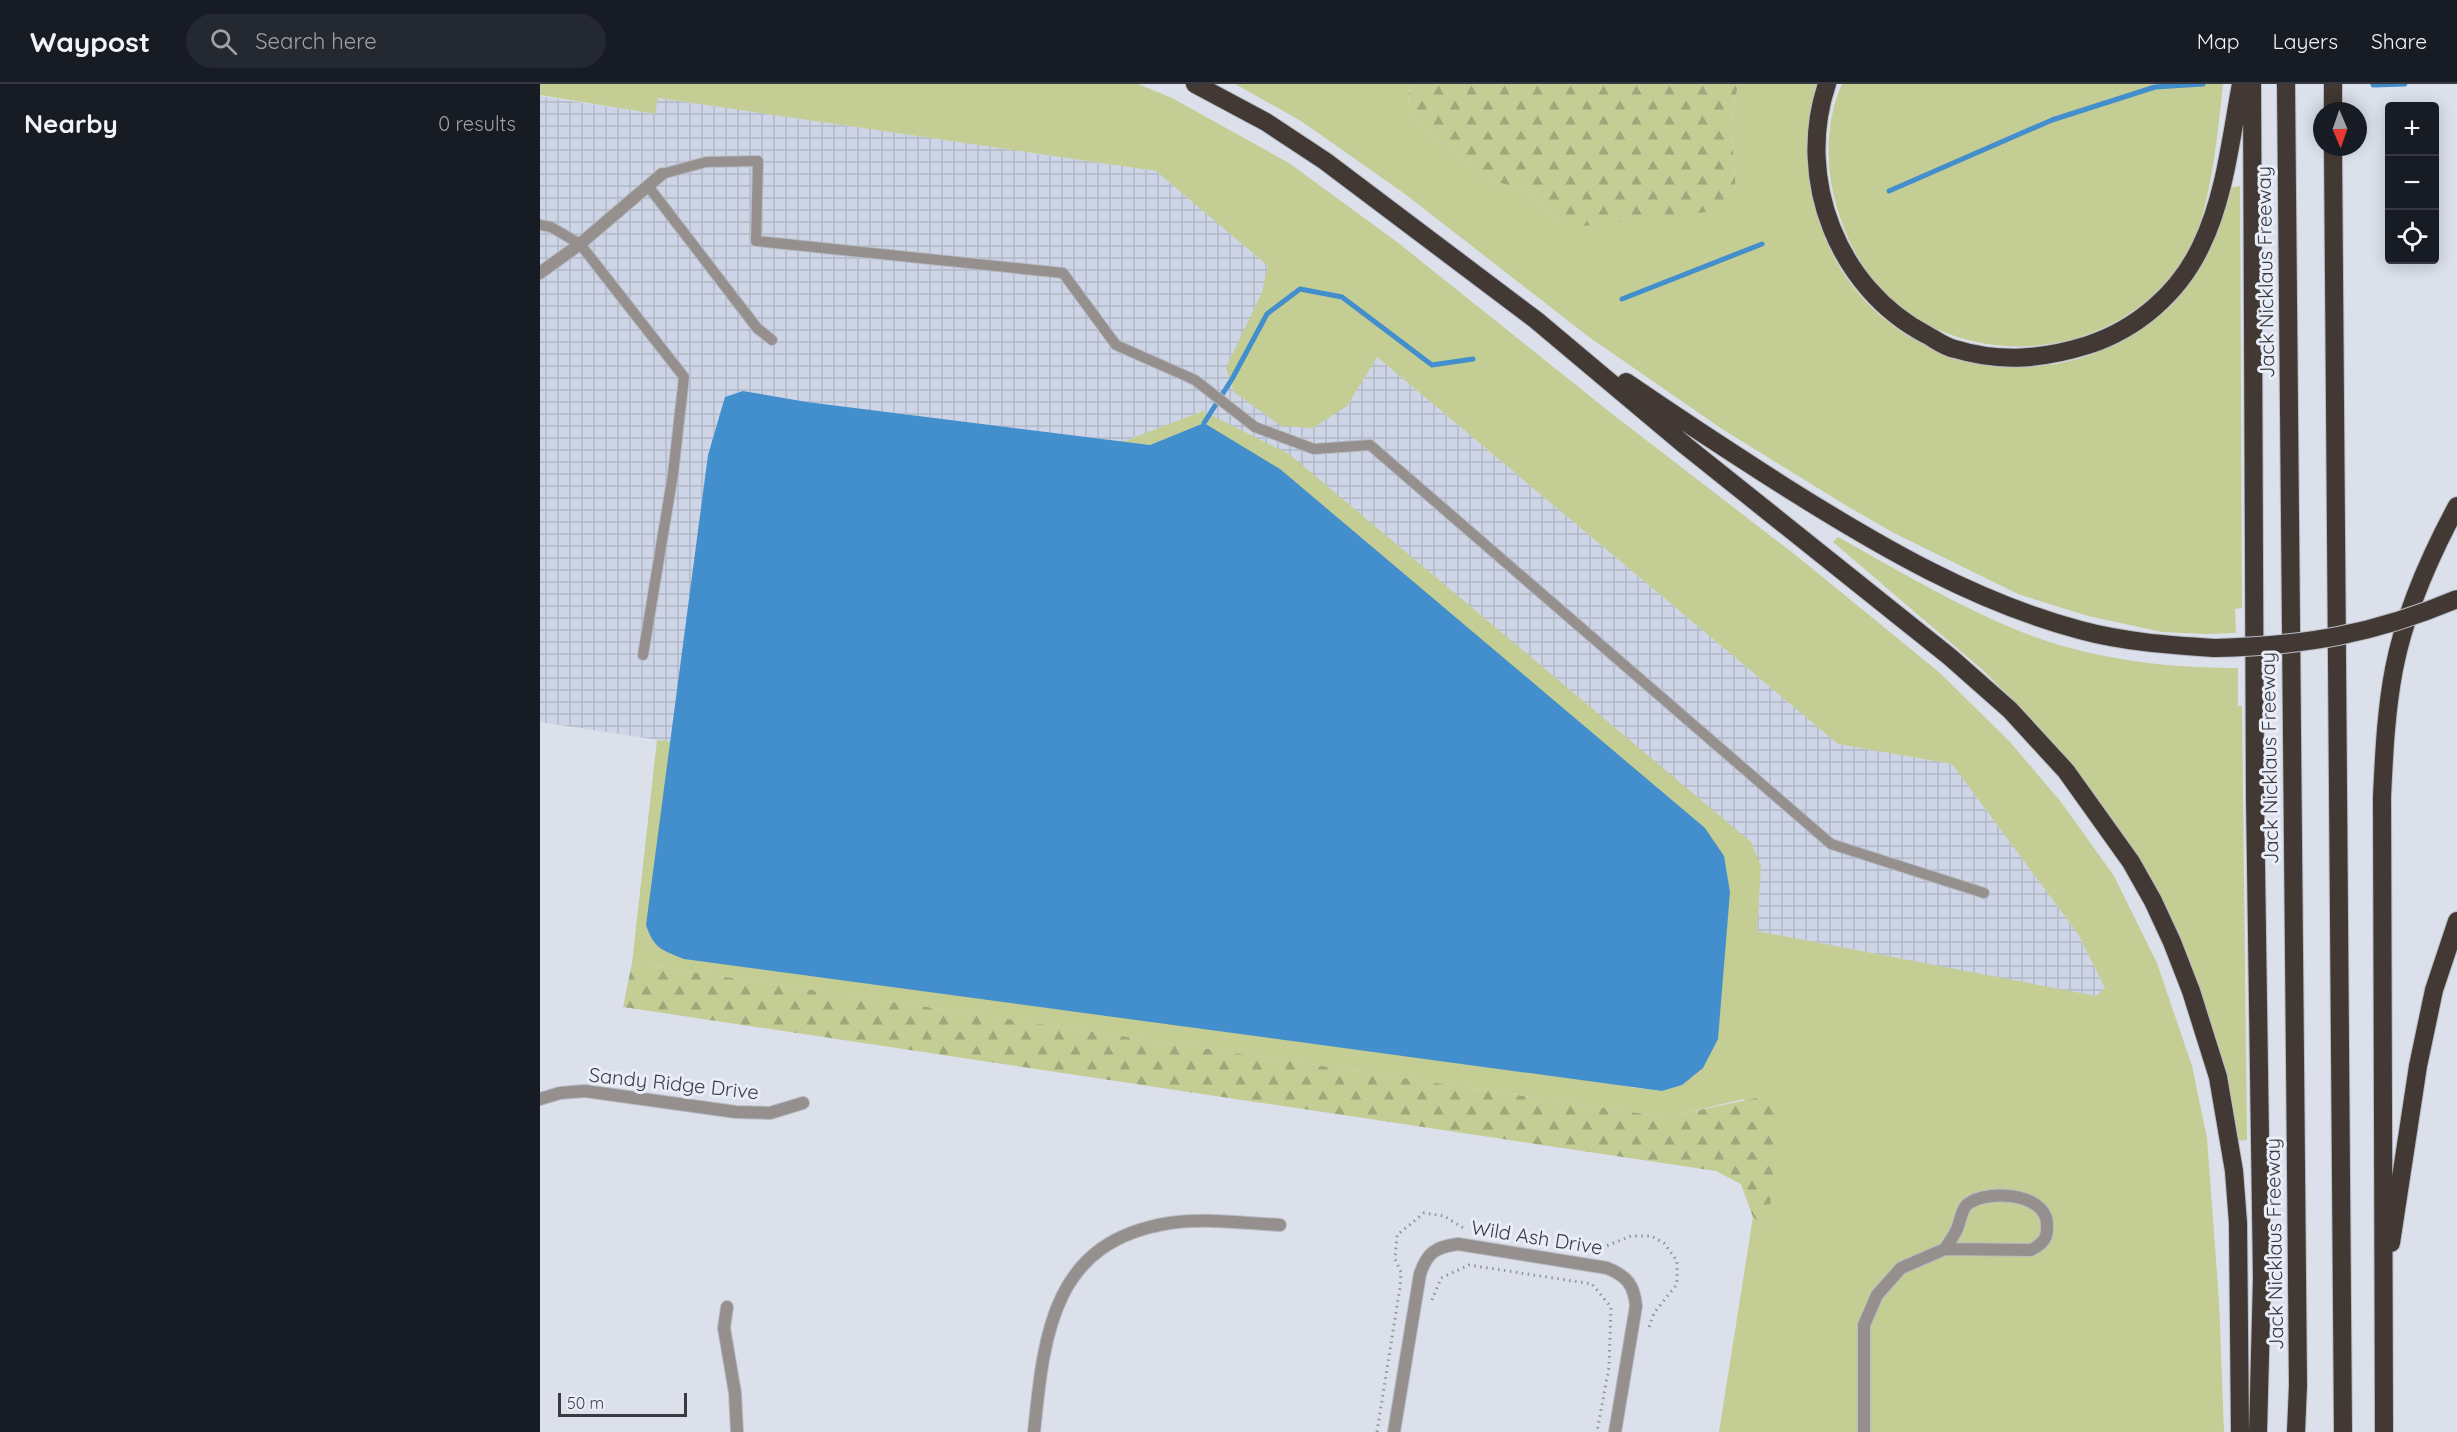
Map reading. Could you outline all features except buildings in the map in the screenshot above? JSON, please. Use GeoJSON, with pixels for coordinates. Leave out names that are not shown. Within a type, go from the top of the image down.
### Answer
{"type":"FeatureCollection","features":[{"type":"Feature","properties":{"kind":"highway"},"geometry":{"type":"LineString","coordinates":[[1195,84],[1266,122],[1325,161],[1536,320],[1692,428],[1868,539],[1938,575],[2003,604],[2081,630],[2149,643],[2215,648],[2272,647],[2318,641],[2364,631],[2424,613],[2457,599]]}},
{"type":"Feature","properties":{"kind":"highway"},"geometry":{"type":"LineString","coordinates":[[1827,84],[1817,125],[1818,181],[1828,222],[1853,271],[1878,301],[1911,327],[1954,349],[1989,357],[2029,359],[2068,351],[2106,339],[2138,321],[2166,298],[2201,247],[2215,209],[2241,84]]}},
{"type":"Feature","properties":{"kind":"highway"},"geometry":{"type":"LineString","coordinates":[[2252,84],[2255,798],[2262,1278],[2258,1432]]}},
{"type":"Feature","properties":{"kind":"highway","name":"Jack Nicklaus Freeway"},"geometry":{"type":"LineString","coordinates":[[2286,84],[2298,1373],[2296,1432]]}},
{"type":"Feature","properties":{"kind":"highway"},"geometry":{"type":"LineString","coordinates":[[2333,84],[2333,102]]}},
{"type":"Feature","properties":{"kind":"highway"},"geometry":{"type":"LineString","coordinates":[[2333,156],[2343,1432]]}},
{"type":"Feature","properties":{"kind":"highway"},"geometry":{"type":"LineString","coordinates":[[1536,320],[1686,446],[1950,657],[2010,710],[2066,771],[2131,862],[2172,942],[2206,1032],[2218,1077],[2234,1172],[2238,1223],[2240,1432]]}},
{"type":"Feature","properties":{"kind":"highway"},"geometry":{"type":"LineString","coordinates":[[2384,1432],[2382,797],[2386,729],[2394,669],[2404,628],[2423,577],[2457,506]]}},
{"type":"Feature","properties":{"kind":"highway"},"geometry":{"type":"LineString","coordinates":[[2383,1289],[2418,1066],[2434,990],[2457,921]]}},
{"type":"Feature","properties":{"kind":"street"},"geometry":{"type":"LineString","coordinates":[[540,273],[580,244],[662,174]]}},
{"type":"Feature","properties":{"kind":"street","name":"Sandy Ridge Drive"},"geometry":{"type":"LineString","coordinates":[[540,1100],[560,1093],[585,1091],[770,1113],[803,1103]]}},
{"type":"Feature","properties":{"kind":"street"},"geometry":{"type":"LineString","coordinates":[[1864,1432],[1864,1325],[1877,1294],[1900,1268],[1945,1249],[2031,1250],[2042,1244],[2048,1234],[2047,1215],[2038,1204],[2022,1197],[1979,1197],[1965,1206],[1957,1230],[1945,1249]]}},
{"type":"Feature","properties":{"kind":"street"},"geometry":{"type":"LineString","coordinates":[[1034,1432],[1042,1360],[1056,1307],[1078,1270],[1094,1255],[1131,1233],[1169,1223],[1207,1221],[1280,1225]]}},
{"type":"Feature","properties":{"kind":"street","name":"Wild Ash Drive"},"geometry":{"type":"LineString","coordinates":[[1394,1432],[1420,1274],[1425,1259],[1435,1250],[1458,1244],[1607,1268],[1621,1273],[1630,1281],[1635,1294],[1636,1306],[1615,1432]]}},
{"type":"Feature","properties":{"kind":"street"},"geometry":{"type":"LineString","coordinates":[[727,1307],[724,1328],[735,1393],[737,1432]]}},
{"type":"Feature","properties":{"kind":"lane"},"geometry":{"type":"LineString","coordinates":[[662,174],[706,162],[758,161],[756,241],[1063,273],[1116,345],[1195,381],[1255,427],[1314,449],[1370,445],[1831,844],[1984,893]]}},
{"type":"Feature","properties":{"kind":"lane"},"geometry":{"type":"LineString","coordinates":[[648,186],[757,328],[772,340]]}},
{"type":"Feature","properties":{"kind":"lane"},"geometry":{"type":"LineString","coordinates":[[540,225],[551,227],[580,244],[684,377],[673,474],[643,656]]}},
{"type":"Feature","properties":{"kind":"path"},"geometry":{"type":"LineString","coordinates":[[1377,1432],[1400,1287],[1401,1272],[1395,1259],[1397,1235],[1424,1213],[1444,1216],[1471,1233]]}},
{"type":"Feature","properties":{"kind":"path"},"geometry":{"type":"LineString","coordinates":[[1587,1249],[1599,1250],[1631,1236],[1651,1236],[1664,1244],[1677,1261],[1677,1284],[1654,1313],[1648,1330]]}},
{"type":"Feature","properties":{"kind":"path"},"geometry":{"type":"LineString","coordinates":[[1431,1302],[1441,1278],[1469,1265],[1592,1284],[1611,1307],[1609,1367],[1598,1432]]}},
{"type":"Feature","properties":{"kind":"shaded area"},"geometry":{"type":"Polygon","coordinates":[[[540,96],[654,114],[658,98],[1156,171],[1268,266],[1262,292],[1347,406],[1377,357],[1838,744],[1952,764],[2078,934],[2105,988],[2097,997],[1757,931],[1761,866],[1203,411],[1122,442],[807,402],[743,391],[726,397],[708,455],[672,742],[540,722],[540,96]]]}},
{"type":"Feature","properties":{"kind":"green space"},"geometry":{"type":"Polygon","coordinates":[[[540,84],[1138,84],[1172,98],[1289,163],[1397,242],[1611,413],[1798,557],[1940,673],[2010,742],[2061,802],[2114,876],[2157,963],[2192,1066],[2207,1138],[2219,1301],[2224,1432],[1719,1432],[1753,1217],[1764,1226],[1744,1099],[1685,1113],[1658,1116],[632,963],[657,740],[672,742],[668,770],[1629,1087],[1662,1091],[1682,1085],[1204,423],[1150,445],[1122,442],[1203,411],[1289,454],[1751,842],[1761,866],[1757,931],[2096,996],[2105,988],[2078,934],[1952,764],[1838,744],[1377,357],[1347,406],[1313,428],[1281,426],[1234,392],[1226,368],[1262,292],[1268,266],[1156,171],[658,98],[655,114],[540,95],[540,84]]]}},
{"type":"Feature","properties":{"kind":"green space"},"geometry":{"type":"Polygon","coordinates":[[[1235,84],[1410,84],[1408,108],[1425,129],[1489,179],[1527,192],[1557,221],[1736,191],[1731,120],[1738,84],[1821,84],[1809,170],[1816,211],[1830,248],[1849,281],[1873,309],[1903,332],[1937,350],[1974,361],[2015,366],[2058,364],[2085,357],[2124,339],[2160,316],[2178,298],[2196,273],[2215,232],[2229,188],[2240,186],[2242,608],[2235,609],[2236,633],[2162,632],[2088,616],[2018,594],[1894,533],[1722,429],[1589,337],[1405,194],[1301,121],[1235,84]]]}},
{"type":"Feature","properties":{"kind":"green space"},"geometry":{"type":"Polygon","coordinates":[[[1410,84],[1738,84],[1731,120],[1736,191],[1724,210],[1585,226],[1557,221],[1527,192],[1489,179],[1425,129],[1408,108],[1410,84]]]}},
{"type":"Feature","properties":{"kind":"green space"},"geometry":{"type":"Polygon","coordinates":[[[1842,84],[2223,84],[2208,191],[2197,232],[2190,248],[2168,280],[2140,306],[2108,326],[2073,339],[2037,346],[1999,345],[1962,338],[1926,324],[1909,314],[1879,287],[1856,254],[1840,218],[1832,186],[1829,142],[1833,112],[1842,84]]]}},
{"type":"Feature","properties":{"kind":"green space"},"geometry":{"type":"Polygon","coordinates":[[[1838,537],[1976,612],[2050,642],[2102,656],[2156,664],[2238,668],[2238,706],[2242,706],[2247,1140],[2236,1141],[2144,868],[2097,798],[2041,729],[1985,672],[1833,542],[1838,537]]]}},
{"type":"Feature","properties":{"kind":"green space"},"geometry":{"type":"Polygon","coordinates":[[[632,963],[1658,1116],[1685,1113],[1766,1096],[1780,1108],[1770,1207],[1764,1226],[1753,1217],[1741,1184],[1716,1171],[623,1007],[632,963]]]}},
{"type":"Feature","properties":{"kind":"water"},"geometry":{"type":"Polygon","coordinates":[[[743,391],[807,402],[1150,445],[1204,423],[1280,469],[1705,828],[1724,856],[1730,892],[1718,1039],[1703,1068],[1682,1085],[1662,1091],[684,959],[660,948],[652,939],[646,925],[708,455],[725,397],[743,391]]]}},
{"type":"Feature","properties":{"kind":"waterway"},"geometry":{"type":"LineString","coordinates":[[1889,191],[2052,120],[2155,87],[2203,84]]}},
{"type":"Feature","properties":{"kind":"waterway"},"geometry":{"type":"LineString","coordinates":[[2373,85],[2405,84]]}},
{"type":"Feature","properties":{"kind":"waterway"},"geometry":{"type":"LineString","coordinates":[[1622,299],[1762,244]]}},
{"type":"Feature","properties":{"kind":"waterway"},"geometry":{"type":"LineString","coordinates":[[1204,423],[1232,379],[1267,314],[1300,289],[1342,297],[1432,365],[1473,359]]}}]}
